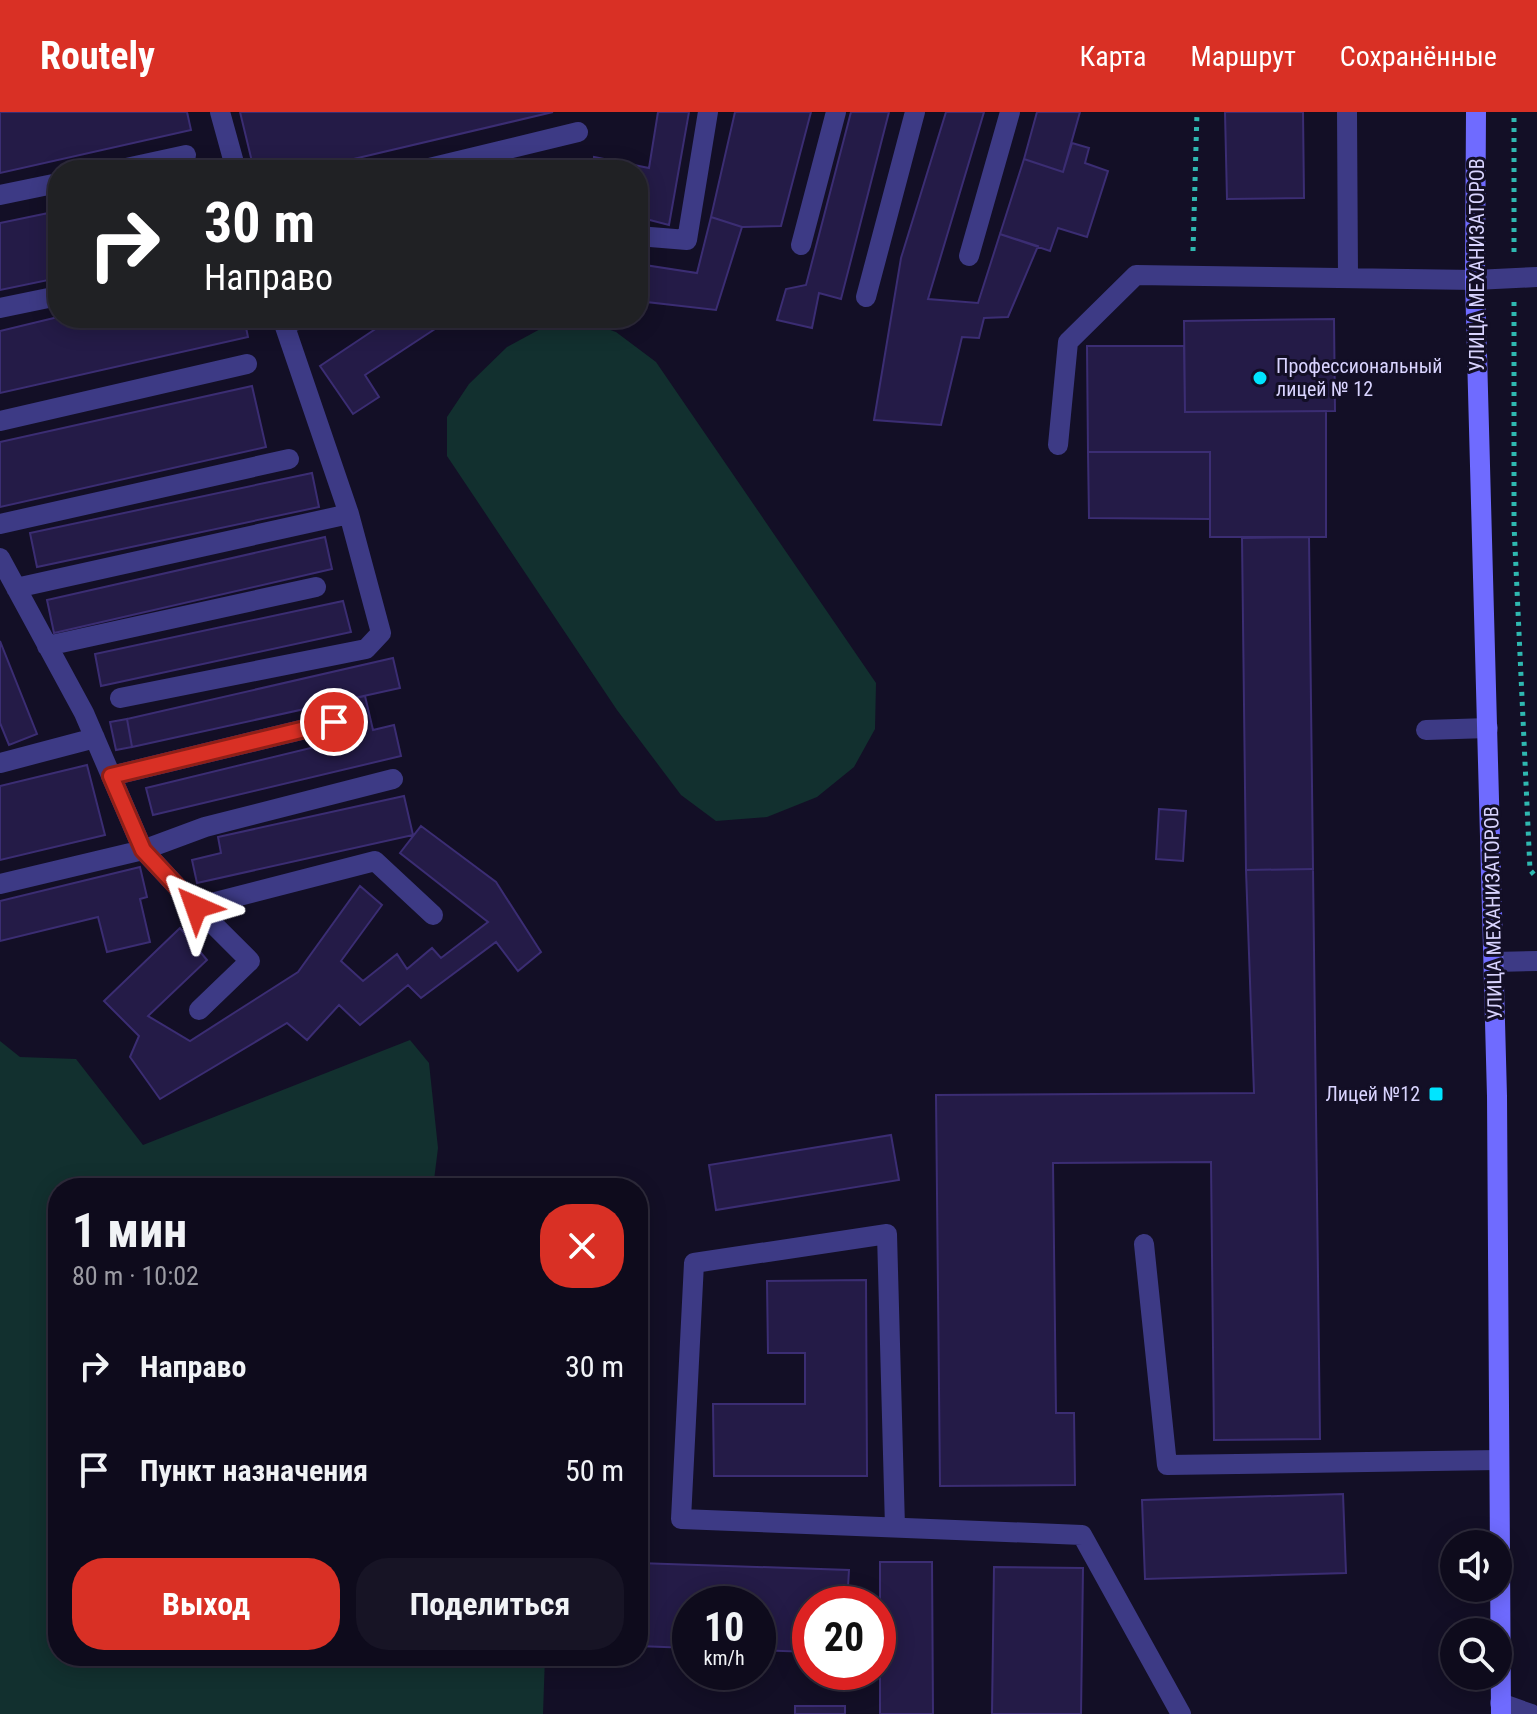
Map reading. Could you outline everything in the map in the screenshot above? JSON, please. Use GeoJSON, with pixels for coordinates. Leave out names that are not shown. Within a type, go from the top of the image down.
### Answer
{"type":"FeatureCollection","features":[{"type":"Feature","properties":{"kind":"main road","name":"УЛИЦА МЕХАНИЗАТОРОВ"},"geometry":{"type":"LineString","coordinates":[[1476,112],[1475,280],[1494,962],[1500,1708]]}},
{"type":"Feature","properties":{"kind":"lane"},"geometry":{"type":"LineString","coordinates":[[220,112],[233,160]]}},
{"type":"Feature","properties":{"kind":"lane"},"geometry":{"type":"LineString","coordinates":[[648,237],[687,240],[708,112]]}},
{"type":"Feature","properties":{"kind":"lane"},"geometry":{"type":"LineString","coordinates":[[801,245],[836,112]]}},
{"type":"Feature","properties":{"kind":"lane"},"geometry":{"type":"LineString","coordinates":[[866,297],[915,112]]}},
{"type":"Feature","properties":{"kind":"lane"},"geometry":{"type":"LineString","coordinates":[[969,256],[1010,112]]}},
{"type":"Feature","properties":{"kind":"lane"},"geometry":{"type":"LineString","coordinates":[[1347,112],[1348,278]]}},
{"type":"Feature","properties":{"kind":"lane"},"geometry":{"type":"LineString","coordinates":[[462,160],[578,132]]}},
{"type":"Feature","properties":{"kind":"lane"},"geometry":{"type":"LineString","coordinates":[[163,160],[186,155]]}},
{"type":"Feature","properties":{"kind":"lane"},"geometry":{"type":"LineString","coordinates":[[0,195],[48,185]]}},
{"type":"Feature","properties":{"kind":"lane"},"geometry":{"type":"LineString","coordinates":[[1058,445],[1068,342],[1136,275],[1475,280],[1537,277]]}},
{"type":"Feature","properties":{"kind":"lane"},"geometry":{"type":"LineString","coordinates":[[0,308],[48,298]]}},
{"type":"Feature","properties":{"kind":"lane"},"geometry":{"type":"LineString","coordinates":[[120,698],[366,649],[381,633],[349,514],[285,328]]}},
{"type":"Feature","properties":{"kind":"lane"},"geometry":{"type":"LineString","coordinates":[[0,421],[247,364]]}},
{"type":"Feature","properties":{"kind":"lane"},"geometry":{"type":"LineString","coordinates":[[0,524],[289,459]]}},
{"type":"Feature","properties":{"kind":"lane"},"geometry":{"type":"LineString","coordinates":[[16,588],[349,514]]}},
{"type":"Feature","properties":{"kind":"lane"},"geometry":{"type":"LineString","coordinates":[[0,558],[95,738],[143,850],[250,961],[199,1010]]}},
{"type":"Feature","properties":{"kind":"lane"},"geometry":{"type":"LineString","coordinates":[[47,646],[316,587]]}},
{"type":"Feature","properties":{"kind":"lane"},"geometry":{"type":"LineString","coordinates":[[111,776],[334,722]]}},
{"type":"Feature","properties":{"kind":"lane"},"geometry":{"type":"LineString","coordinates":[[1426,730],[1488,728]]}},
{"type":"Feature","properties":{"kind":"lane"},"geometry":{"type":"LineString","coordinates":[[0,763],[95,738]]}},
{"type":"Feature","properties":{"kind":"lane"},"geometry":{"type":"LineString","coordinates":[[0,884],[143,850],[205,827],[393,779]]}},
{"type":"Feature","properties":{"kind":"lane"},"geometry":{"type":"LineString","coordinates":[[196,907],[375,861],[433,915]]}},
{"type":"Feature","properties":{"kind":"lane"},"geometry":{"type":"LineString","coordinates":[[1494,962],[1537,961]]}},
{"type":"Feature","properties":{"kind":"lane"},"geometry":{"type":"LineString","coordinates":[[895,1527],[887,1234],[694,1263],[681,1519],[1082,1535],[1181,1714]]}},
{"type":"Feature","properties":{"kind":"lane"},"geometry":{"type":"LineString","coordinates":[[1144,1244],[1167,1465],[1498,1460]]}},
{"type":"Feature","properties":{"kind":"lane"},"geometry":{"type":"LineString","coordinates":[[1500,1708],[1531,1714]]}},
{"type":"Feature","properties":{"kind":"path"},"geometry":{"type":"LineString","coordinates":[[1192,276],[1197,112]]}},
{"type":"Feature","properties":{"kind":"path"},"geometry":{"type":"LineString","coordinates":[[1514,112],[1514,525],[1530,870],[1537,878]]}},
{"type":"Feature","properties":{"kind":"green space"},"geometry":{"type":"Polygon","coordinates":[[[542,328],[605,328],[616,332],[656,362],[876,683],[875,729],[854,767],[817,797],[767,817],[716,821],[681,795],[617,710],[447,456],[447,417],[469,384],[507,347],[542,328]]]}},
{"type":"Feature","properties":{"kind":"green space"},"geometry":{"type":"Polygon","coordinates":[[[410,1040],[429,1063],[438,1148],[434,1178],[48,1178],[48,1666],[545,1666],[543,1714],[0,1714],[0,1041],[20,1057],[76,1059],[143,1145],[410,1040]]]}},
{"type":"Feature","properties":{"kind":"building"},"geometry":{"type":"Polygon","coordinates":[[[0,112],[187,112],[191,130],[0,173],[0,112]]]}},
{"type":"Feature","properties":{"kind":"building"},"geometry":{"type":"Polygon","coordinates":[[[240,112],[553,112],[349,160],[252,160],[240,112]]]}},
{"type":"Feature","properties":{"kind":"building"},"geometry":{"type":"Polygon","coordinates":[[[658,112],[689,112],[669,225],[648,220],[649,168],[658,112]]]}},
{"type":"Feature","properties":{"kind":"building"},"geometry":{"type":"Polygon","coordinates":[[[735,112],[811,112],[781,226],[742,227],[711,217],[735,112]]]}},
{"type":"Feature","properties":{"kind":"building"},"geometry":{"type":"Polygon","coordinates":[[[851,112],[889,112],[841,299],[819,293],[812,328],[777,320],[786,289],[806,285],[851,112]]]}},
{"type":"Feature","properties":{"kind":"building"},"geometry":{"type":"Polygon","coordinates":[[[946,112],[984,112],[928,299],[978,303],[1000,234],[1038,246],[1008,317],[984,318],[979,338],[962,337],[941,425],[874,420],[901,258],[946,112]]]}},
{"type":"Feature","properties":{"kind":"building"},"geometry":{"type":"Polygon","coordinates":[[[1037,112],[1080,112],[1063,172],[1024,159],[1037,112]]]}},
{"type":"Feature","properties":{"kind":"building"},"geometry":{"type":"Polygon","coordinates":[[[1225,112],[1303,112],[1304,198],[1227,199],[1225,112]]]}},
{"type":"Feature","properties":{"kind":"building"},"geometry":{"type":"Polygon","coordinates":[[[1072,143],[1089,148],[1085,163],[1108,171],[1087,237],[1058,228],[1050,251],[1000,234],[1024,159],[1063,172],[1072,143]]]}},
{"type":"Feature","properties":{"kind":"building"},"geometry":{"type":"Polygon","coordinates":[[[48,213],[48,280],[0,290],[0,223],[48,213]]]}},
{"type":"Feature","properties":{"kind":"building"},"geometry":{"type":"Polygon","coordinates":[[[711,217],[742,227],[716,310],[648,302],[648,266],[697,273],[711,217]]]}},
{"type":"Feature","properties":{"kind":"building"},"geometry":{"type":"Polygon","coordinates":[[[48,319],[48,328],[246,328],[248,337],[0,393],[0,331],[48,319]]]}},
{"type":"Feature","properties":{"kind":"building","name":"Профессиональный лицей № 12"},"geometry":{"type":"Polygon","coordinates":[[[1334,319],[1335,411],[1185,412],[1184,321],[1334,319]]]}},
{"type":"Feature","properties":{"kind":"building"},"geometry":{"type":"Polygon","coordinates":[[[377,328],[436,328],[365,375],[379,397],[353,414],[320,366],[377,328]]]}},
{"type":"Feature","properties":{"kind":"building"},"geometry":{"type":"Polygon","coordinates":[[[1087,346],[1184,346],[1185,412],[1326,411],[1326,537],[1210,537],[1210,452],[1088,452],[1087,346]]]}},
{"type":"Feature","properties":{"kind":"building"},"geometry":{"type":"Polygon","coordinates":[[[252,386],[266,447],[0,507],[0,442],[252,386]]]}},
{"type":"Feature","properties":{"kind":"building"},"geometry":{"type":"Polygon","coordinates":[[[1088,452],[1210,452],[1210,519],[1089,518],[1088,452]]]}},
{"type":"Feature","properties":{"kind":"building"},"geometry":{"type":"Polygon","coordinates":[[[312,473],[319,507],[37,567],[30,533],[312,473]]]}},
{"type":"Feature","properties":{"kind":"building"},"geometry":{"type":"Polygon","coordinates":[[[325,537],[332,569],[54,633],[47,600],[325,537]]]}},
{"type":"Feature","properties":{"kind":"building"},"geometry":{"type":"Polygon","coordinates":[[[1309,537],[1313,869],[1246,870],[1242,538],[1309,537]]]}},
{"type":"Feature","properties":{"kind":"building"},"geometry":{"type":"Polygon","coordinates":[[[343,601],[351,632],[101,686],[95,654],[343,601]]]}},
{"type":"Feature","properties":{"kind":"building"},"geometry":{"type":"Polygon","coordinates":[[[0,641],[37,734],[9,745],[0,723],[0,641]]]}},
{"type":"Feature","properties":{"kind":"building"},"geometry":{"type":"Polygon","coordinates":[[[393,658],[400,688],[132,747],[127,719],[393,658]]]}},
{"type":"Feature","properties":{"kind":"building"},"geometry":{"type":"Polygon","coordinates":[[[365,696],[373,730],[394,725],[401,756],[153,815],[146,788],[356,737],[347,700],[365,696]]]}},
{"type":"Feature","properties":{"kind":"building"},"geometry":{"type":"Polygon","coordinates":[[[127,719],[132,747],[116,750],[110,722],[127,719]]]}},
{"type":"Feature","properties":{"kind":"building"},"geometry":{"type":"Polygon","coordinates":[[[87,765],[105,835],[0,860],[0,786],[87,765]]]}},
{"type":"Feature","properties":{"kind":"building"},"geometry":{"type":"Polygon","coordinates":[[[404,796],[413,835],[197,883],[192,860],[221,853],[218,837],[404,796]]]}},
{"type":"Feature","properties":{"kind":"building"},"geometry":{"type":"Polygon","coordinates":[[[1159,809],[1186,811],[1183,861],[1156,859],[1159,809]]]}},
{"type":"Feature","properties":{"kind":"building"},"geometry":{"type":"Polygon","coordinates":[[[421,826],[496,882],[541,952],[518,971],[496,942],[421,998],[408,985],[360,1025],[339,1005],[307,1040],[287,1023],[160,1099],[130,1057],[139,1036],[104,1001],[180,928],[207,960],[148,1016],[190,1041],[298,972],[360,886],[382,905],[341,961],[363,981],[397,954],[407,969],[432,948],[441,958],[488,922],[400,853],[421,826]]]}},
{"type":"Feature","properties":{"kind":"building"},"geometry":{"type":"Polygon","coordinates":[[[140,867],[147,897],[140,899],[150,942],[107,952],[98,917],[0,941],[0,901],[140,867]]]}},
{"type":"Feature","properties":{"kind":"building"},"geometry":{"type":"Polygon","coordinates":[[[1313,869],[1320,1439],[1214,1440],[1211,1162],[1053,1163],[1056,1413],[1074,1413],[1075,1485],[940,1486],[936,1095],[1254,1093],[1246,870],[1313,869]]]}},
{"type":"Feature","properties":{"kind":"building"},"geometry":{"type":"Polygon","coordinates":[[[891,1135],[899,1180],[716,1210],[709,1165],[891,1135]]]}},
{"type":"Feature","properties":{"kind":"building"},"geometry":{"type":"Polygon","coordinates":[[[866,1280],[867,1476],[714,1476],[713,1404],[805,1404],[805,1353],[768,1353],[767,1281],[866,1280]]]}},
{"type":"Feature","properties":{"kind":"building"},"geometry":{"type":"Polygon","coordinates":[[[1343,1494],[1346,1573],[1145,1579],[1142,1500],[1343,1494]]]}},
{"type":"Feature","properties":{"kind":"building"},"geometry":{"type":"Polygon","coordinates":[[[880,1562],[932,1562],[933,1714],[880,1714],[880,1690],[896,1690],[896,1586],[880,1586],[880,1562]]]}},
{"type":"Feature","properties":{"kind":"building"},"geometry":{"type":"Polygon","coordinates":[[[648,1563],[849,1570],[848,1586],[792,1586],[792,1651],[776,1651],[776,1586],[672,1586],[672,1647],[648,1646],[648,1563]]]}},
{"type":"Feature","properties":{"kind":"building"},"geometry":{"type":"Polygon","coordinates":[[[994,1567],[1083,1568],[1081,1714],[992,1714],[994,1567]]]}},
{"type":"Feature","properties":{"kind":"building"},"geometry":{"type":"Polygon","coordinates":[[[795,1706],[845,1706],[845,1714],[795,1714],[795,1706]]]}},
{"type":"Feature","properties":{"kind":"place","name":"Профессиональный лицей № 12"},"geometry":{"type":"Point","coordinates":[1260,378]}},
{"type":"Feature","properties":{"kind":"place","name":"Лицей №12"},"geometry":{"type":"Point","coordinates":[1436,1094]}},
{"type":"Feature","properties":{"kind":"route"},"geometry":{"type":"LineString","coordinates":[[196,907],[143,850],[111,776],[334,722]]}}]}
